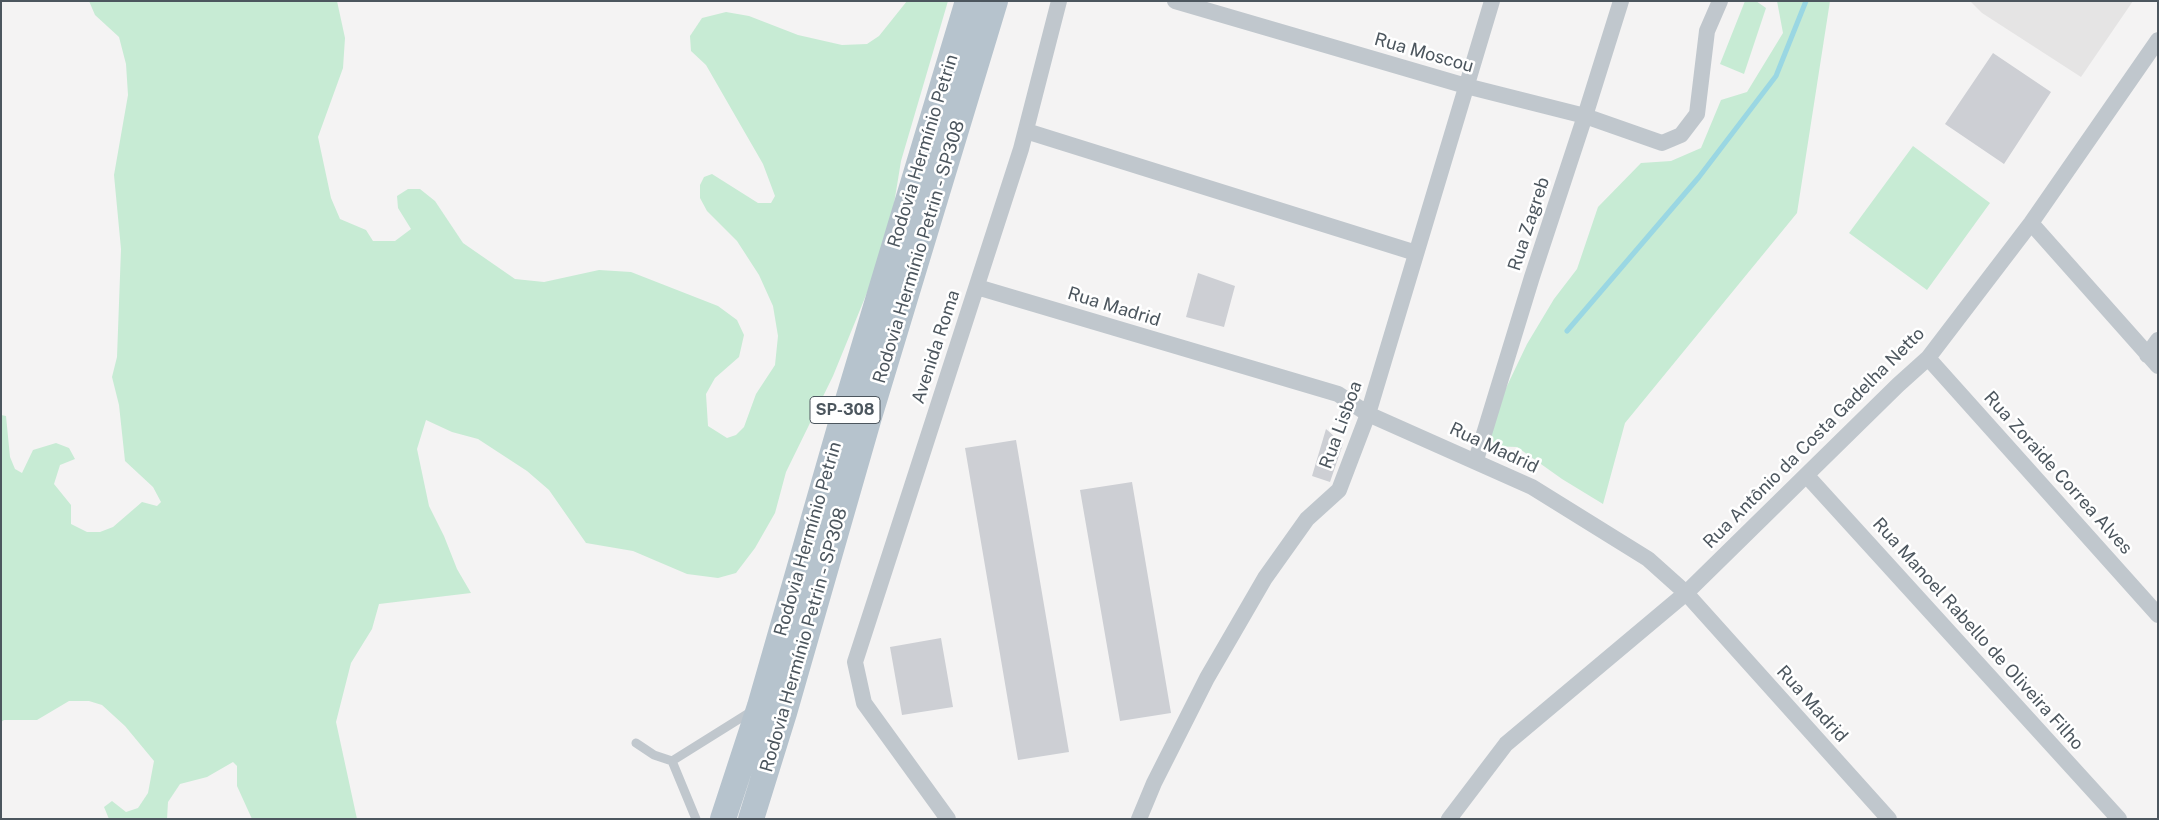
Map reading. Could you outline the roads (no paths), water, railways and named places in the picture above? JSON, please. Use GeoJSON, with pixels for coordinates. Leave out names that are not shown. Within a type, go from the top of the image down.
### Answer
{"type":"FeatureCollection","features":[{"type":"Feature","properties":{"kind":"main road","name":"Rodovia Hermínio Petrin"},"geometry":{"type":"LineString","coordinates":[[724,819],[760,706],[845,410],[968,1]]}},
{"type":"Feature","properties":{"kind":"main road","name":"Rodovia Hermínio Petrin - SP308"},"geometry":{"type":"LineString","coordinates":[[751,819],[784,713],[869,417],[995,2]]}},
{"type":"Feature","properties":{"kind":"street","name":"Avenida Roma"},"geometry":{"type":"LineString","coordinates":[[948,819],[864,703],[855,662],[1026,131],[1059,1]]}},
{"type":"Feature","properties":{"kind":"street","name":"Rua Moscou"},"geometry":{"type":"LineString","coordinates":[[1175,1],[1466,86],[1585,116],[1662,143],[1681,135],[1697,114],[1707,31],[1720,1]]}},
{"type":"Feature","properties":{"kind":"street","name":"Rua Lisboa"},"geometry":{"type":"LineString","coordinates":[[1139,819],[1154,783],[1208,678],[1266,578],[1307,519],[1339,490],[1368,414],[1492,1]]}},
{"type":"Feature","properties":{"kind":"street","name":"Rua Zagreb"},"geometry":{"type":"LineString","coordinates":[[1476,460],[1532,277],[1621,1]]}},
{"type":"Feature","properties":{"kind":"street","name":"Rua Antônio da Costa Gadelha Netto"},"geometry":{"type":"LineString","coordinates":[[1449,819],[1506,744],[1686,593],[1898,385],[1928,358],[2031,223],[2158,40]]}},
{"type":"Feature","properties":{"kind":"street"},"geometry":{"type":"LineString","coordinates":[[1026,131],[1416,254]]}},
{"type":"Feature","properties":{"kind":"street"},"geometry":{"type":"LineString","coordinates":[[2031,223],[2152,360]]}},
{"type":"Feature","properties":{"kind":"street","name":"Rua Madrid"},"geometry":{"type":"LineString","coordinates":[[977,287],[1338,394],[1368,414],[1476,460],[1532,487],[1648,559],[1686,593],[1889,819]]}},
{"type":"Feature","properties":{"kind":"street"},"geometry":{"type":"LineString","coordinates":[[2152,360],[2158,340]]}},
{"type":"Feature","properties":{"kind":"street","name":"Rua Zoraide Correa Alves"},"geometry":{"type":"LineString","coordinates":[[1928,358],[2158,615]]}},
{"type":"Feature","properties":{"kind":"street","name":"Rua Manoel Rabello de Oliveira Filho"},"geometry":{"type":"LineString","coordinates":[[1807,476],[2118,819]]}},
{"type":"Feature","properties":{"kind":"lane"},"geometry":{"type":"LineString","coordinates":[[672,761],[760,706]]}},
{"type":"Feature","properties":{"kind":"lane"},"geometry":{"type":"LineString","coordinates":[[636,742],[654,755],[672,761],[696,819]]}},
{"type":"Feature","properties":{"kind":"waterway"},"geometry":{"type":"LineString","coordinates":[[1567,331],[1699,177],[1776,76],[1806,1]]}}]}
